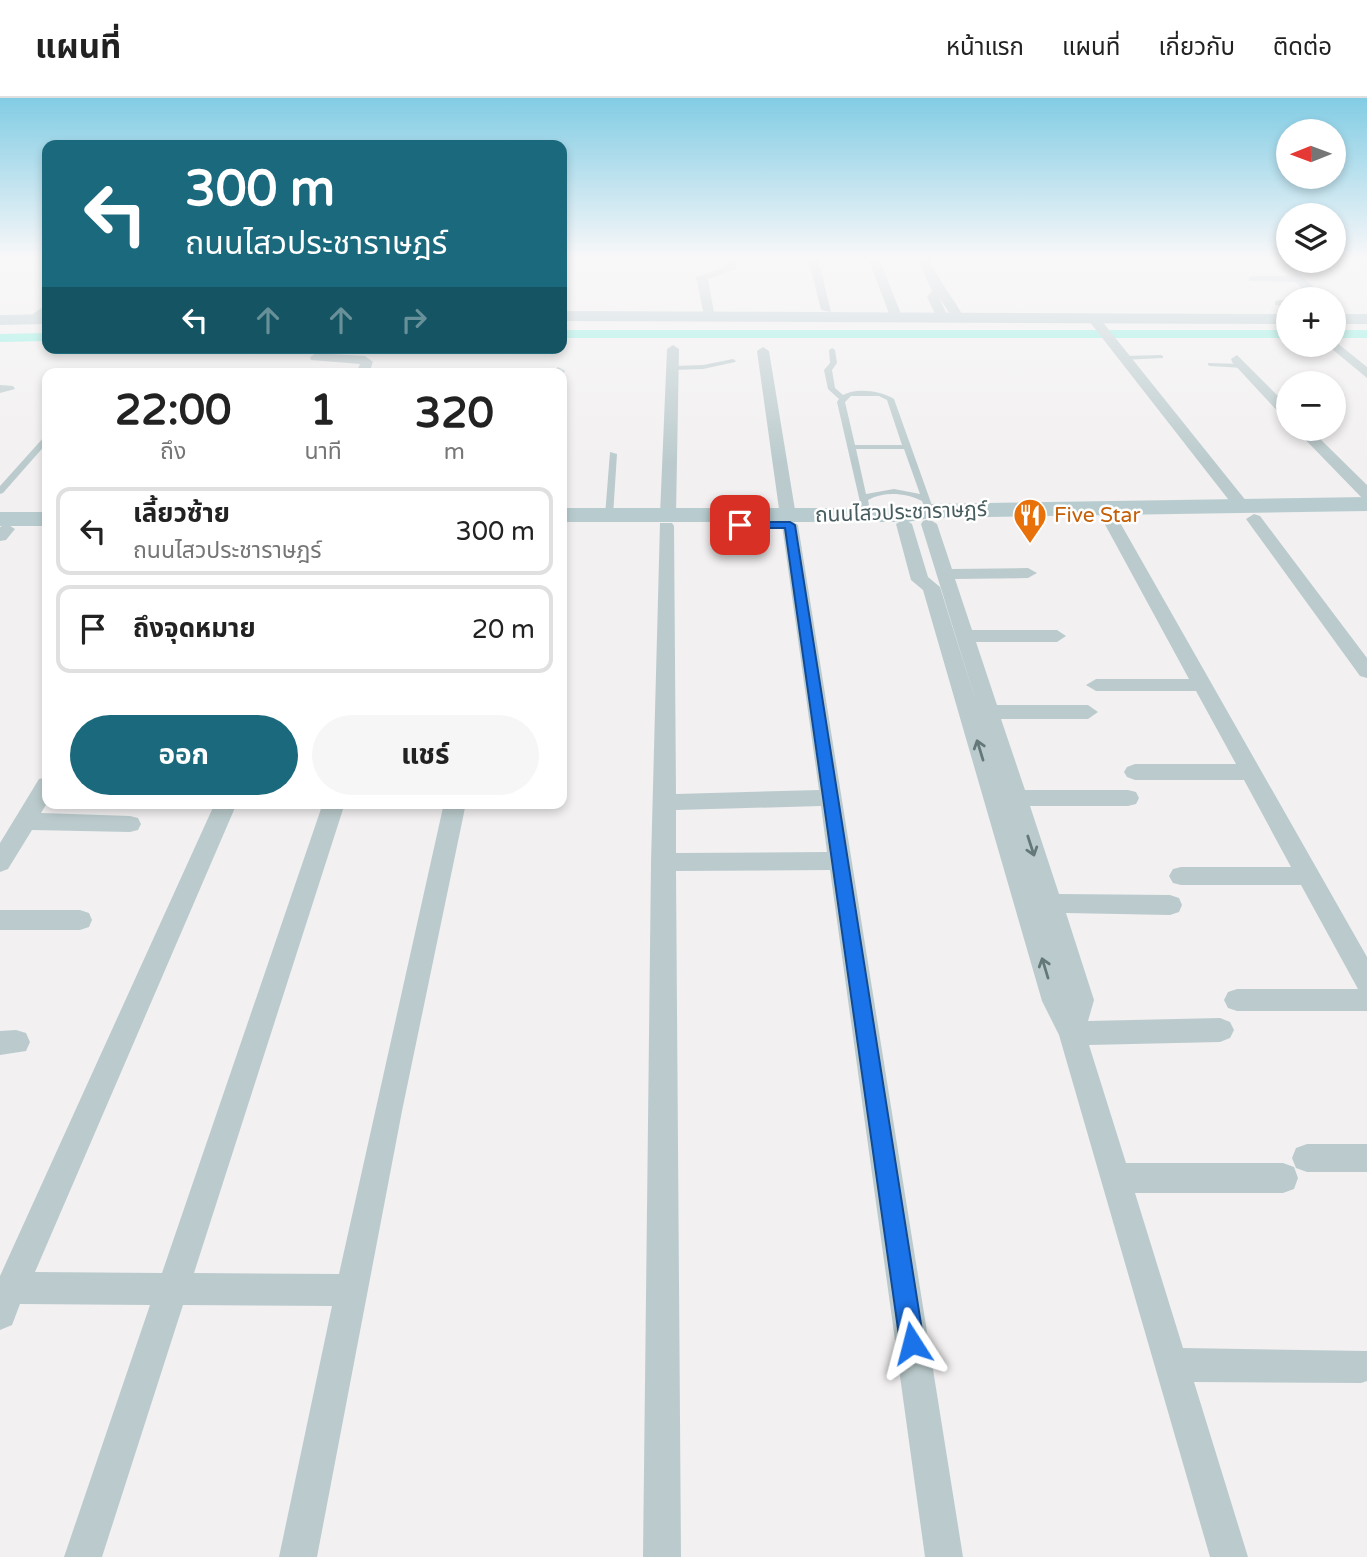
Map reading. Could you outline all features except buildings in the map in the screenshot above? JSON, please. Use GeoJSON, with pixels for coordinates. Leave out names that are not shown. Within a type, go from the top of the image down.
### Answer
{"type":"FeatureCollection","features":[{"type":"Feature","properties":{"kind":"main road","name":"ถนนไสวประชาราษฎร์"},"geometry":{"type":"LineString","coordinates":[[789,520],[865,507],[1110,519],[1367,504]]}},
{"type":"Feature","properties":{"kind":"main road","name":"ถนนไสวประชาราษฎร์"},"geometry":{"type":"LineString","coordinates":[[567,526],[667,520],[904,524],[928,512],[1247,512],[1367,518]]}},
{"type":"Feature","properties":{"kind":"main road","name":"ถนนไสวประชาราษฎร์"},"geometry":{"type":"LineString","coordinates":[[567,515],[667,520]]}},
{"type":"Feature","properties":{"kind":"main road"},"geometry":{"type":"LineString","coordinates":[[2,528],[42,520]]}},
{"type":"Feature","properties":{"kind":"main road"},"geometry":{"type":"LineString","coordinates":[[2,528],[42,529]]}},
{"type":"Feature","properties":{"kind":"street"},"geometry":{"type":"LineString","coordinates":[[1098,326],[1247,512],[1367,672]]}},
{"type":"Feature","properties":{"kind":"street"},"geometry":{"type":"LineString","coordinates":[[662,1557],[663,862],[667,520],[673,349]]}},
{"type":"Feature","properties":{"kind":"street"},"geometry":{"type":"LineString","coordinates":[[763,351],[944,1557]]}},
{"type":"Feature","properties":{"kind":"street"},"geometry":{"type":"LineString","coordinates":[[1346,355],[1367,374]]}},
{"type":"Feature","properties":{"kind":"street"},"geometry":{"type":"LineString","coordinates":[[316,357],[366,360],[364,368]]}},
{"type":"Feature","properties":{"kind":"street"},"geometry":{"type":"LineString","coordinates":[[1240,363],[1276,401]]}},
{"type":"Feature","properties":{"kind":"street"},"geometry":{"type":"LineString","coordinates":[[1314,441],[1367,494]]}},
{"type":"Feature","properties":{"kind":"street"},"geometry":{"type":"LineString","coordinates":[[928,512],[942,583],[1005,798],[1038,903],[1081,1000],[1072,1032],[1229,1557]]}},
{"type":"Feature","properties":{"kind":"street"},"geometry":{"type":"LineString","coordinates":[[1110,519],[1367,981]]}},
{"type":"Feature","properties":{"kind":"street"},"geometry":{"type":"LineString","coordinates":[[904,524],[920,580],[942,583],[1028,573]]}},
{"type":"Feature","properties":{"kind":"street"},"geometry":{"type":"LineString","coordinates":[[942,583],[964,636],[979,712]]}},
{"type":"Feature","properties":{"kind":"street"},"geometry":{"type":"LineString","coordinates":[[964,636],[1057,636]]}},
{"type":"Feature","properties":{"kind":"street"},"geometry":{"type":"LineString","coordinates":[[1096,685],[1201,685]]}},
{"type":"Feature","properties":{"kind":"street"},"geometry":{"type":"LineString","coordinates":[[979,712],[1088,712]]}},
{"type":"Feature","properties":{"kind":"street"},"geometry":{"type":"LineString","coordinates":[[1135,772],[1250,772]]}},
{"type":"Feature","properties":{"kind":"street"},"geometry":{"type":"LineString","coordinates":[[0,863],[42,793]]}},
{"type":"Feature","properties":{"kind":"street"},"geometry":{"type":"LineString","coordinates":[[664,802],[830,798]]}},
{"type":"Feature","properties":{"kind":"street"},"geometry":{"type":"LineString","coordinates":[[1005,798],[1128,798]]}},
{"type":"Feature","properties":{"kind":"street"},"geometry":{"type":"LineString","coordinates":[[223,809],[5,1301],[171,1290],[352,1290]]}},
{"type":"Feature","properties":{"kind":"street"},"geometry":{"type":"LineString","coordinates":[[83,1557],[332,809]]}},
{"type":"Feature","properties":{"kind":"street"},"geometry":{"type":"LineString","coordinates":[[298,1557],[454,809]]}},
{"type":"Feature","properties":{"kind":"street"},"geometry":{"type":"LineString","coordinates":[[25,821],[130,824]]}},
{"type":"Feature","properties":{"kind":"street"},"geometry":{"type":"LineString","coordinates":[[663,862],[839,861]]}},
{"type":"Feature","properties":{"kind":"street"},"geometry":{"type":"LineString","coordinates":[[1181,876],[1309,876]]}},
{"type":"Feature","properties":{"kind":"street"},"geometry":{"type":"LineString","coordinates":[[1038,903],[1170,905]]}},
{"type":"Feature","properties":{"kind":"street"},"geometry":{"type":"LineString","coordinates":[[0,920],[80,920]]}},
{"type":"Feature","properties":{"kind":"street"},"geometry":{"type":"LineString","coordinates":[[1237,1000],[1367,1000]]}},
{"type":"Feature","properties":{"kind":"street"},"geometry":{"type":"LineString","coordinates":[[1072,1032],[1220,1030]]}},
{"type":"Feature","properties":{"kind":"street"},"geometry":{"type":"LineString","coordinates":[[1307,1158],[1367,1158]]}},
{"type":"Feature","properties":{"kind":"street"},"geometry":{"type":"LineString","coordinates":[[1114,1178],[1283,1178]]}},
{"type":"Feature","properties":{"kind":"street"},"geometry":{"type":"LineString","coordinates":[[1171,1365],[1361,1366]]}},
{"type":"Feature","properties":{"kind":"lane"},"geometry":{"type":"LineString","coordinates":[[832,350],[834,363],[828,370],[831,386],[842,398],[865,507]]}},
{"type":"Feature","properties":{"kind":"lane"},"geometry":{"type":"LineString","coordinates":[[1122,358],[1161,357]]}},
{"type":"Feature","properties":{"kind":"lane"},"geometry":{"type":"LineString","coordinates":[[673,368],[703,367],[733,360]]}},
{"type":"Feature","properties":{"kind":"lane"},"geometry":{"type":"LineString","coordinates":[[1210,364],[1240,363]]}},
{"type":"Feature","properties":{"kind":"lane"},"geometry":{"type":"LineString","coordinates":[[842,398],[849,394],[887,397],[928,512]]}},
{"type":"Feature","properties":{"kind":"lane"},"geometry":{"type":"LineString","coordinates":[[0,491],[42,445]]}},
{"type":"Feature","properties":{"kind":"lane"},"geometry":{"type":"LineString","coordinates":[[853,447],[907,447]]}},
{"type":"Feature","properties":{"kind":"lane"},"geometry":{"type":"LineString","coordinates":[[609,516],[613,454]]}},
{"type":"Feature","properties":{"kind":"waterway"},"geometry":{"type":"LineString","coordinates":[[567,334],[1276,334]]}},
{"type":"Feature","properties":{"kind":"waterway"},"geometry":{"type":"LineString","coordinates":[[1346,334],[1367,334]]}},
{"type":"Feature","properties":{"kind":"waterway"},"geometry":{"type":"LineString","coordinates":[[0,338],[42,337]]}},
{"type":"Feature","properties":{"kind":"place","name":"Five Star"},"geometry":{"type":"Point","coordinates":[1030,545]}},
{"type":"Feature","properties":{"kind":"route"},"geometry":{"type":"LineString","coordinates":[[740,525],[790,525],[912,1343]]}}]}
